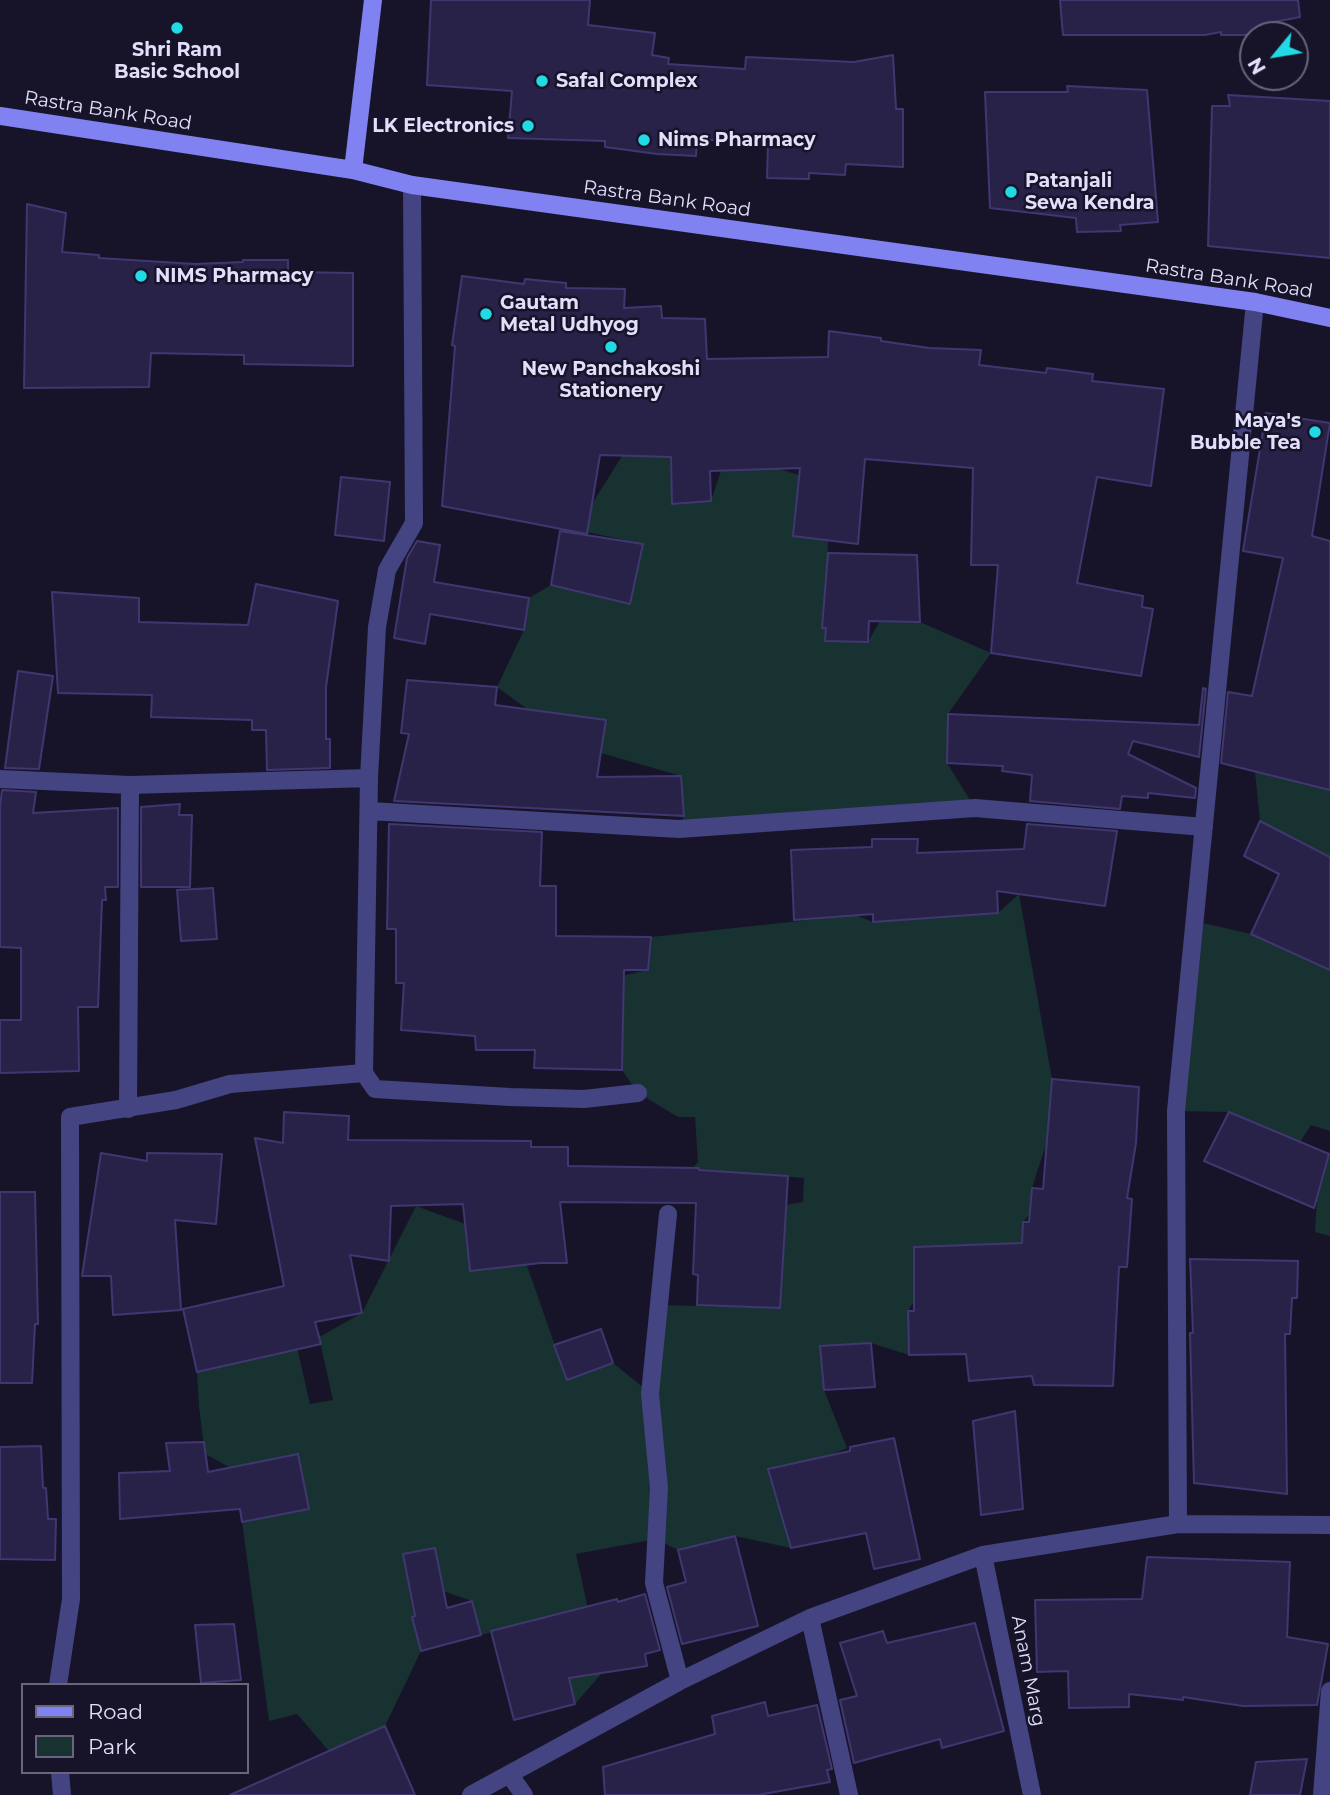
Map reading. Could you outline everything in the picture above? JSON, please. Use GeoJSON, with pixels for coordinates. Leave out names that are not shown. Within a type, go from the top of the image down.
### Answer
{"type":"FeatureCollection","features":[{"type":"Feature","properties":{"kind":"main road"},"geometry":{"type":"LineString","coordinates":[[353,170],[373,0]]}},
{"type":"Feature","properties":{"kind":"main road","name":"Rastra Bank Road"},"geometry":{"type":"LineString","coordinates":[[0,116],[353,170],[412,185],[1255,302],[1330,317]]}},
{"type":"Feature","properties":{"kind":"street"},"geometry":{"type":"LineString","coordinates":[[412,185],[414,523],[387,570],[377,627],[369,778],[364,1073],[375,1089],[584,1099],[638,1093]]}},
{"type":"Feature","properties":{"kind":"street"},"geometry":{"type":"LineString","coordinates":[[1178,1524],[1176,1111],[1255,302]]}},
{"type":"Feature","properties":{"kind":"street"},"geometry":{"type":"LineString","coordinates":[[0,779],[130,785],[369,778]]}},
{"type":"Feature","properties":{"kind":"street"},"geometry":{"type":"LineString","coordinates":[[128,1109],[130,785]]}},
{"type":"Feature","properties":{"kind":"street"},"geometry":{"type":"LineString","coordinates":[[369,811],[679,829],[975,808],[1204,827]]}},
{"type":"Feature","properties":{"kind":"street"},"geometry":{"type":"LineString","coordinates":[[58,1683],[71,1599],[70,1118],[176,1100],[230,1084],[364,1073]]}},
{"type":"Feature","properties":{"kind":"street"},"geometry":{"type":"LineString","coordinates":[[668,1214],[650,1394],[659,1488],[654,1583],[680,1681]]}},
{"type":"Feature","properties":{"kind":"street"},"geometry":{"type":"LineString","coordinates":[[471,1795],[680,1681],[810,1618],[983,1555],[1178,1524],[1330,1525]]}},
{"type":"Feature","properties":{"kind":"street","name":"Anam Marg"},"geometry":{"type":"LineString","coordinates":[[983,1555],[1032,1795]]}},
{"type":"Feature","properties":{"kind":"street"},"geometry":{"type":"LineString","coordinates":[[810,1618],[849,1795]]}},
{"type":"Feature","properties":{"kind":"street"},"geometry":{"type":"LineString","coordinates":[[1322,1795],[1330,1691]]}},
{"type":"Feature","properties":{"kind":"street"},"geometry":{"type":"LineString","coordinates":[[60,1774],[62,1795]]}},
{"type":"Feature","properties":{"kind":"street"},"geometry":{"type":"LineString","coordinates":[[509,1774],[524,1795]]}},
{"type":"Feature","properties":{"kind":"green space"},"geometry":{"type":"Polygon","coordinates":[[[669,445],[673,504],[711,501],[721,471],[779,469],[829,484],[826,641],[868,642],[880,621],[920,622],[991,653],[948,714],[947,763],[975,808],[679,829],[684,816],[681,776],[601,753],[606,720],[527,709],[497,687],[524,630],[529,598],[551,585],[629,604],[643,544],[587,532],[592,504],[622,456],[669,445]]]}},
{"type":"Feature","properties":{"kind":"green space"},"geometry":{"type":"Polygon","coordinates":[[[1255,772],[1330,790],[1330,857],[1260,821],[1255,772]]]}},
{"type":"Feature","properties":{"kind":"green space"},"geometry":{"type":"Polygon","coordinates":[[[1019,894],[1052,1079],[1047,1141],[1032,1188],[1029,1215],[1023,1222],[1022,1262],[995,1244],[914,1247],[914,1301],[908,1311],[909,1355],[871,1343],[820,1346],[824,1390],[847,1448],[828,1456],[769,1469],[791,1548],[735,1536],[678,1550],[656,1539],[576,1554],[602,1673],[575,1704],[552,1616],[481,1635],[472,1601],[443,1591],[435,1548],[403,1554],[421,1651],[385,1726],[329,1751],[297,1714],[269,1721],[242,1522],[309,1509],[298,1455],[231,1468],[205,1454],[197,1372],[260,1358],[296,1343],[310,1404],[333,1400],[319,1337],[362,1313],[416,1206],[465,1224],[470,1271],[526,1263],[567,1380],[613,1363],[650,1393],[659,1305],[780,1308],[785,1205],[803,1202],[804,1178],[692,1169],[698,1162],[695,1117],[678,1117],[638,1093],[622,1070],[623,1018],[593,1017],[594,982],[648,970],[651,937],[855,915],[873,922],[998,913],[1019,894]]]}},
{"type":"Feature","properties":{"kind":"green space"},"geometry":{"type":"Polygon","coordinates":[[[1194,921],[1251,934],[1322,967],[1330,963],[1330,1131],[1311,1125],[1300,1142],[1229,1112],[1176,1111],[1194,921]]]}},
{"type":"Feature","properties":{"kind":"green space"},"geometry":{"type":"Polygon","coordinates":[[[1330,1150],[1330,1236],[1315,1232],[1317,1199],[1330,1150]]]}},
{"type":"Feature","properties":{"kind":"building"},"geometry":{"type":"Polygon","coordinates":[[[431,0],[590,0],[588,25],[655,33],[652,55],[669,58],[668,64],[745,69],[746,57],[854,62],[893,55],[896,109],[903,109],[903,167],[846,164],[845,175],[809,173],[809,179],[767,178],[768,144],[697,139],[696,156],[605,147],[605,141],[508,138],[512,91],[427,85],[431,0]]]}},
{"type":"Feature","properties":{"kind":"building"},"geometry":{"type":"Polygon","coordinates":[[[1060,0],[1298,0],[1300,17],[1280,21],[1239,21],[1239,35],[1221,35],[1221,32],[1205,35],[1063,35],[1060,0]]]}},
{"type":"Feature","properties":{"kind":"building"},"geometry":{"type":"Polygon","coordinates":[[[1067,86],[1147,90],[1158,222],[1120,225],[1121,231],[1077,232],[1076,218],[990,208],[985,92],[1068,92],[1067,86]]]}},
{"type":"Feature","properties":{"kind":"building"},"geometry":{"type":"Polygon","coordinates":[[[1228,95],[1330,101],[1330,258],[1208,246],[1212,106],[1230,106],[1228,95]]]}},
{"type":"Feature","properties":{"kind":"building"},"geometry":{"type":"Polygon","coordinates":[[[27,204],[66,213],[62,252],[99,255],[99,258],[195,264],[288,260],[288,272],[353,273],[353,366],[244,364],[244,355],[151,353],[149,387],[24,388],[27,204]]]}},
{"type":"Feature","properties":{"kind":"building"},"geometry":{"type":"Polygon","coordinates":[[[462,276],[524,284],[525,279],[566,283],[566,288],[625,289],[624,308],[661,306],[662,318],[705,319],[707,359],[828,357],[829,331],[929,348],[981,350],[979,365],[1046,373],[1047,368],[1093,374],[1092,381],[1164,389],[1151,486],[1097,477],[1077,583],[1143,596],[1142,607],[1153,609],[1141,676],[991,653],[998,565],[971,565],[973,468],[865,459],[858,544],[793,536],[800,468],[710,471],[711,501],[672,504],[671,457],[600,455],[587,534],[442,506],[455,346],[452,345],[462,276]]]}},
{"type":"Feature","properties":{"kind":"building"},"geometry":{"type":"Polygon","coordinates":[[[1266,413],[1330,423],[1312,536],[1330,541],[1330,790],[1221,763],[1228,692],[1252,696],[1283,558],[1243,551],[1266,413]]]}},
{"type":"Feature","properties":{"kind":"building"},"geometry":{"type":"Polygon","coordinates":[[[341,477],[390,482],[384,541],[335,535],[341,477]]]}},
{"type":"Feature","properties":{"kind":"building"},"geometry":{"type":"Polygon","coordinates":[[[560,531],[643,544],[630,604],[551,585],[560,531]]]}},
{"type":"Feature","properties":{"kind":"building"},"geometry":{"type":"Polygon","coordinates":[[[417,541],[440,545],[434,582],[529,598],[524,630],[430,614],[425,644],[394,638],[407,558],[417,541]]]}},
{"type":"Feature","properties":{"kind":"building"},"geometry":{"type":"Polygon","coordinates":[[[828,553],[917,555],[920,622],[869,621],[868,642],[825,641],[826,628],[822,628],[828,553]]]}},
{"type":"Feature","properties":{"kind":"building"},"geometry":{"type":"Polygon","coordinates":[[[256,584],[338,601],[326,687],[326,739],[330,739],[330,768],[267,770],[266,730],[252,730],[252,720],[151,717],[152,695],[58,693],[52,592],[139,598],[139,622],[248,625],[256,584]]]}},
{"type":"Feature","properties":{"kind":"building"},"geometry":{"type":"Polygon","coordinates":[[[18,671],[53,676],[39,769],[5,768],[18,671]]]}},
{"type":"Feature","properties":{"kind":"building"},"geometry":{"type":"Polygon","coordinates":[[[407,680],[497,687],[495,705],[606,720],[597,777],[681,776],[684,816],[394,801],[409,734],[401,733],[407,680]]]}},
{"type":"Feature","properties":{"kind":"building"},"geometry":{"type":"Polygon","coordinates":[[[1203,688],[1206,689],[1199,757],[1133,741],[1128,754],[1196,788],[1195,798],[1148,793],[1148,798],[1122,796],[1120,809],[1030,801],[1032,775],[1002,771],[1003,766],[947,763],[948,714],[1199,725],[1203,688]]]}},
{"type":"Feature","properties":{"kind":"building"},"geometry":{"type":"Polygon","coordinates":[[[2,790],[36,792],[33,813],[118,808],[118,887],[105,887],[106,900],[102,900],[98,1007],[78,1007],[79,1071],[0,1073],[0,1020],[21,1020],[21,948],[0,947],[2,790]]]}},
{"type":"Feature","properties":{"kind":"building"},"geometry":{"type":"Polygon","coordinates":[[[180,804],[179,815],[192,815],[190,887],[141,887],[141,807],[180,804]]]}},
{"type":"Feature","properties":{"kind":"building"},"geometry":{"type":"Polygon","coordinates":[[[1260,821],[1330,857],[1330,970],[1251,934],[1279,874],[1244,856],[1260,821]]]}},
{"type":"Feature","properties":{"kind":"building"},"geometry":{"type":"Polygon","coordinates":[[[389,824],[542,832],[540,886],[556,886],[556,936],[651,937],[648,970],[624,970],[622,1070],[534,1068],[535,1050],[476,1050],[475,1036],[401,1030],[404,983],[396,983],[396,929],[387,929],[389,824]]]}},
{"type":"Feature","properties":{"kind":"building"},"geometry":{"type":"Polygon","coordinates":[[[1027,824],[1117,831],[1105,906],[997,891],[998,913],[873,922],[873,914],[794,920],[791,850],[872,847],[872,839],[918,839],[917,853],[1024,849],[1027,824]]]}},
{"type":"Feature","properties":{"kind":"building"},"geometry":{"type":"Polygon","coordinates":[[[213,888],[217,939],[181,941],[177,890],[213,888]]]}},
{"type":"Feature","properties":{"kind":"building"},"geometry":{"type":"Polygon","coordinates":[[[1052,1079],[1139,1087],[1136,1143],[1127,1198],[1132,1199],[1127,1267],[1119,1267],[1113,1386],[1034,1385],[1032,1376],[969,1381],[966,1354],[909,1355],[908,1311],[914,1311],[914,1247],[1022,1243],[1023,1222],[1029,1222],[1032,1188],[1043,1189],[1052,1079]]]}},
{"type":"Feature","properties":{"kind":"building"},"geometry":{"type":"Polygon","coordinates":[[[284,1112],[349,1116],[348,1140],[531,1141],[531,1147],[568,1147],[568,1166],[699,1168],[788,1176],[780,1308],[697,1305],[698,1275],[693,1274],[696,1203],[560,1202],[567,1263],[541,1263],[470,1271],[463,1204],[391,1206],[389,1261],[350,1255],[362,1313],[315,1322],[321,1344],[197,1372],[183,1309],[284,1286],[255,1138],[283,1143],[284,1112]]]}},
{"type":"Feature","properties":{"kind":"building"},"geometry":{"type":"Polygon","coordinates":[[[1229,1112],[1329,1154],[1314,1208],[1204,1161],[1229,1112]]]}},
{"type":"Feature","properties":{"kind":"building"},"geometry":{"type":"Polygon","coordinates":[[[101,1153],[147,1161],[147,1153],[222,1154],[216,1224],[175,1220],[181,1310],[113,1315],[111,1276],[82,1276],[101,1153]]]}},
{"type":"Feature","properties":{"kind":"building"},"geometry":{"type":"Polygon","coordinates":[[[0,1192],[35,1192],[38,1324],[35,1324],[32,1383],[0,1383],[0,1192]]]}},
{"type":"Feature","properties":{"kind":"building"},"geometry":{"type":"Polygon","coordinates":[[[1190,1259],[1298,1261],[1297,1298],[1292,1298],[1290,1334],[1285,1334],[1287,1494],[1194,1483],[1190,1259]]]}},
{"type":"Feature","properties":{"kind":"building"},"geometry":{"type":"Polygon","coordinates":[[[601,1329],[613,1363],[567,1380],[554,1345],[601,1329]]]}},
{"type":"Feature","properties":{"kind":"building"},"geometry":{"type":"Polygon","coordinates":[[[871,1343],[875,1387],[824,1390],[820,1346],[871,1343]]]}},
{"type":"Feature","properties":{"kind":"building"},"geometry":{"type":"Polygon","coordinates":[[[1015,1411],[1023,1509],[981,1515],[973,1421],[1015,1411]]]}},
{"type":"Feature","properties":{"kind":"building"},"geometry":{"type":"Polygon","coordinates":[[[894,1438],[920,1559],[874,1569],[866,1533],[791,1548],[768,1469],[850,1451],[850,1447],[894,1438]]]}},
{"type":"Feature","properties":{"kind":"building"},"geometry":{"type":"Polygon","coordinates":[[[204,1442],[208,1472],[298,1454],[309,1509],[242,1522],[240,1509],[120,1519],[119,1473],[170,1471],[166,1443],[204,1442]]]}},
{"type":"Feature","properties":{"kind":"building"},"geometry":{"type":"Polygon","coordinates":[[[41,1446],[48,1519],[56,1519],[55,1560],[0,1559],[0,1447],[41,1446]]]}},
{"type":"Feature","properties":{"kind":"building"},"geometry":{"type":"Polygon","coordinates":[[[735,1536],[758,1626],[682,1644],[667,1587],[686,1582],[678,1550],[735,1536]]]}},
{"type":"Feature","properties":{"kind":"building"},"geometry":{"type":"Polygon","coordinates":[[[435,1548],[447,1608],[472,1601],[481,1635],[421,1651],[412,1617],[415,1616],[403,1554],[435,1548]]]}},
{"type":"Feature","properties":{"kind":"building"},"geometry":{"type":"Polygon","coordinates":[[[1147,1557],[1290,1562],[1287,1637],[1328,1644],[1317,1705],[1243,1706],[1183,1697],[1183,1700],[1129,1694],[1129,1707],[1069,1708],[1068,1671],[1037,1672],[1035,1600],[1142,1599],[1147,1557]]]}},
{"type":"Feature","properties":{"kind":"building"},"geometry":{"type":"Polygon","coordinates":[[[645,1594],[660,1650],[645,1654],[647,1666],[569,1678],[575,1704],[514,1720],[491,1631],[645,1594]]]}},
{"type":"Feature","properties":{"kind":"building"},"geometry":{"type":"Polygon","coordinates":[[[975,1623],[1004,1731],[942,1748],[940,1739],[854,1763],[840,1700],[857,1696],[840,1643],[883,1631],[887,1643],[975,1623]]]}},
{"type":"Feature","properties":{"kind":"building"},"geometry":{"type":"Polygon","coordinates":[[[234,1624],[241,1680],[201,1683],[195,1625],[234,1624]]]}},
{"type":"Feature","properties":{"kind":"building"},"geometry":{"type":"Polygon","coordinates":[[[765,1702],[768,1716],[817,1705],[832,1769],[827,1770],[830,1782],[758,1795],[605,1795],[603,1767],[715,1734],[712,1716],[765,1702]]]}},
{"type":"Feature","properties":{"kind":"building"},"geometry":{"type":"Polygon","coordinates":[[[385,1726],[415,1795],[230,1795],[385,1726]]]}},
{"type":"Feature","properties":{"kind":"building"},"geometry":{"type":"Polygon","coordinates":[[[1307,1759],[1300,1795],[1250,1795],[1256,1762],[1307,1759]]]}},
{"type":"Feature","properties":{"kind":"place","name":"Shri Ram Basic School"},"geometry":{"type":"Point","coordinates":[177,28]}},
{"type":"Feature","properties":{"kind":"place","name":"Safal Complex"},"geometry":{"type":"Point","coordinates":[542,81]}},
{"type":"Feature","properties":{"kind":"place","name":"LK Electronics"},"geometry":{"type":"Point","coordinates":[528,126]}},
{"type":"Feature","properties":{"kind":"place","name":"Nims Pharmacy"},"geometry":{"type":"Point","coordinates":[644,140]}},
{"type":"Feature","properties":{"kind":"place","name":"Patanjali Sewa Kendra"},"geometry":{"type":"Point","coordinates":[1011,192]}},
{"type":"Feature","properties":{"kind":"place","name":"NIMS Pharmacy"},"geometry":{"type":"Point","coordinates":[141,276]}},
{"type":"Feature","properties":{"kind":"place","name":"Gautam Metal Udhyog"},"geometry":{"type":"Point","coordinates":[486,314]}},
{"type":"Feature","properties":{"kind":"place","name":"New Panchakoshi Stationery"},"geometry":{"type":"Point","coordinates":[611,347]}},
{"type":"Feature","properties":{"kind":"place","name":"Maya's Bubble Tea"},"geometry":{"type":"Point","coordinates":[1315,432]}}]}
